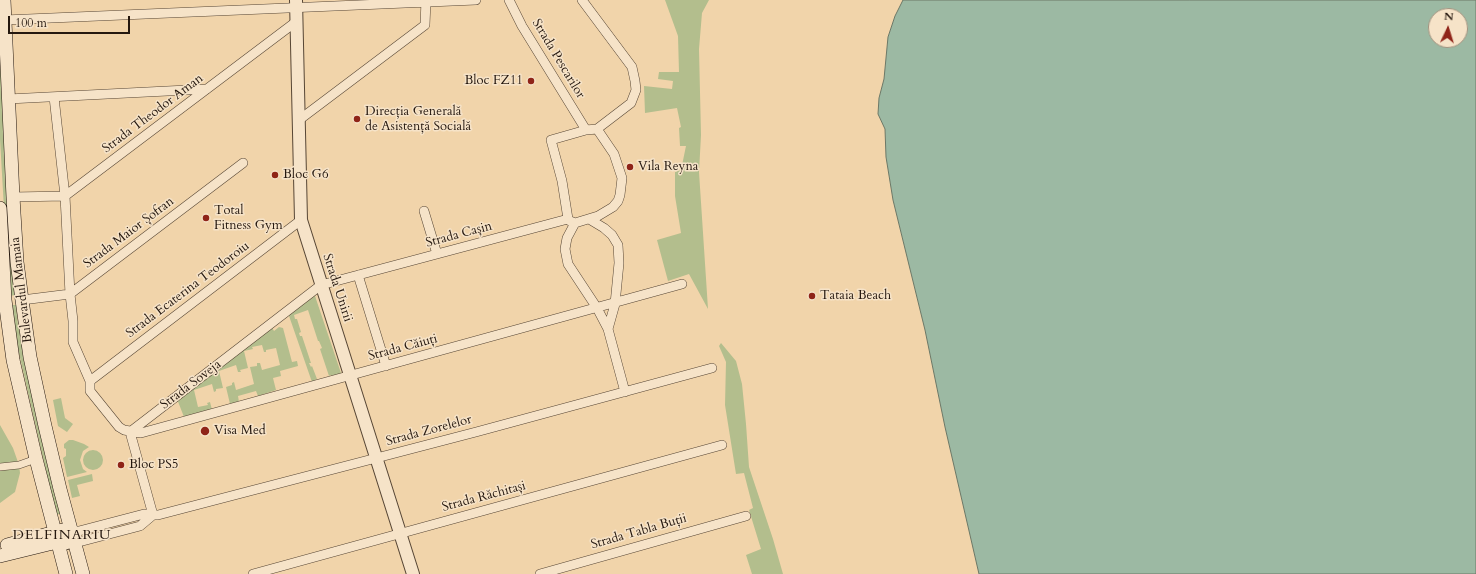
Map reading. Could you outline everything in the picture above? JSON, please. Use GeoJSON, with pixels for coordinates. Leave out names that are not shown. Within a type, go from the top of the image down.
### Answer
{"type":"FeatureCollection","features":[{"type":"Feature","properties":{"kind":"main road","name":"Bulevardul Mamaia"},"geometry":{"type":"LineString","coordinates":[[4,0],[13,197],[17,262],[22,300],[32,364],[60,489],[83,574]]}},
{"type":"Feature","properties":{"kind":"main road","name":"Bulevardul Mamaia"},"geometry":{"type":"LineString","coordinates":[[0,208],[6,300],[13,360],[36,458],[66,574]]}},
{"type":"Feature","properties":{"kind":"main road"},"geometry":{"type":"LineString","coordinates":[[0,556],[56,537],[62,530],[71,531]]}},
{"type":"Feature","properties":{"kind":"main road"},"geometry":{"type":"LineString","coordinates":[[0,547],[56,537],[75,543]]}},
{"type":"Feature","properties":{"kind":"street"},"geometry":{"type":"LineString","coordinates":[[4,20],[296,4],[476,0]]}},
{"type":"Feature","properties":{"kind":"street","name":"Strada Pescarilor"},"geometry":{"type":"LineString","coordinates":[[510,0],[522,26],[586,130]]}},
{"type":"Feature","properties":{"kind":"street"},"geometry":{"type":"LineString","coordinates":[[582,0],[632,67],[636,90],[631,103],[597,129],[586,130],[551,140],[572,221],[565,249],[568,264],[598,308],[608,329],[625,392]]}},
{"type":"Feature","properties":{"kind":"street"},"geometry":{"type":"LineString","coordinates":[[299,120],[425,25],[426,1]]}},
{"type":"Feature","properties":{"kind":"street","name":"Strada Unirii"},"geometry":{"type":"LineString","coordinates":[[296,4],[300,220],[413,574]]}},
{"type":"Feature","properties":{"kind":"street","name":"Strada Theodor Aman"},"geometry":{"type":"LineString","coordinates":[[65,196],[297,21]]}},
{"type":"Feature","properties":{"kind":"street"},"geometry":{"type":"LineString","coordinates":[[8,99],[207,89]]}},
{"type":"Feature","properties":{"kind":"street"},"geometry":{"type":"LineString","coordinates":[[54,96],[65,196],[73,342],[90,380],[90,391],[119,427],[130,432],[153,516]]}},
{"type":"Feature","properties":{"kind":"street"},"geometry":{"type":"LineString","coordinates":[[589,220],[598,216],[618,201],[622,178],[614,154],[597,129]]}},
{"type":"Feature","properties":{"kind":"street","name":"Strada Maior Șofran"},"geometry":{"type":"LineString","coordinates":[[70,294],[243,163]]}},
{"type":"Feature","properties":{"kind":"street"},"geometry":{"type":"LineString","coordinates":[[13,197],[65,196]]}},
{"type":"Feature","properties":{"kind":"street"},"geometry":{"type":"LineString","coordinates":[[424,210],[437,254]]}},
{"type":"Feature","properties":{"kind":"street","name":"Strada Ecaterina Teodoroiu"},"geometry":{"type":"LineString","coordinates":[[90,380],[300,220]]}},
{"type":"Feature","properties":{"kind":"street"},"geometry":{"type":"LineString","coordinates":[[589,220],[604,228],[612,235],[618,245],[619,263],[615,304],[608,329]]}},
{"type":"Feature","properties":{"kind":"street","name":"Strada Cașin"},"geometry":{"type":"LineString","coordinates":[[321,285],[437,254],[572,221],[589,220]]}},
{"type":"Feature","properties":{"kind":"street"},"geometry":{"type":"LineString","coordinates":[[358,275],[386,366]]}},
{"type":"Feature","properties":{"kind":"street","name":"Strada Căiuți"},"geometry":{"type":"LineString","coordinates":[[130,432],[141,433],[615,304],[682,284]]}},
{"type":"Feature","properties":{"kind":"street","name":"Strada Soveja"},"geometry":{"type":"LineString","coordinates":[[130,432],[321,285]]}},
{"type":"Feature","properties":{"kind":"street"},"geometry":{"type":"LineString","coordinates":[[22,300],[70,294]]}},
{"type":"Feature","properties":{"kind":"street","name":"Strada Zorelelor"},"geometry":{"type":"LineString","coordinates":[[75,543],[140,526],[153,516],[712,368]]}},
{"type":"Feature","properties":{"kind":"street","name":"Strada Răchitași"},"geometry":{"type":"LineString","coordinates":[[253,574],[722,445]]}},
{"type":"Feature","properties":{"kind":"street"},"geometry":{"type":"LineString","coordinates":[[0,467],[19,465],[36,458]]}},
{"type":"Feature","properties":{"kind":"street","name":"Strada Zorelelor"},"geometry":{"type":"LineString","coordinates":[[71,531],[79,531],[144,514],[153,516]]}},
{"type":"Feature","properties":{"kind":"street","name":"Strada Tabla Buții"},"geometry":{"type":"LineString","coordinates":[[540,574],[746,516]]}},
{"type":"Feature","properties":{"kind":"shaded area"},"geometry":{"type":"Polygon","coordinates":[[[665,0],[709,0],[702,13],[699,49],[701,135],[699,172],[708,309],[689,274],[668,281],[657,240],[681,233],[675,196],[675,172],[681,170],[686,146],[680,146],[679,128],[681,127],[677,108],[645,113],[644,86],[672,89],[673,81],[658,79],[659,72],[679,72],[678,36],[665,0]]]}},
{"type":"Feature","properties":{"kind":"shaded area"},"geometry":{"type":"Polygon","coordinates":[[[903,0],[1476,0],[1476,574],[979,574],[945,427],[925,330],[893,200],[886,157],[885,129],[878,114],[879,98],[884,79],[888,37],[895,16],[903,0]]]}},
{"type":"Feature","properties":{"kind":"shaded area"},"geometry":{"type":"Polygon","coordinates":[[[0,12],[16,295],[9,296],[0,139],[0,12]]]}},
{"type":"Feature","properties":{"kind":"shaded area"},"geometry":{"type":"Polygon","coordinates":[[[314,293],[342,376],[332,379],[331,375],[329,376],[320,349],[322,348],[318,341],[308,310],[294,315],[295,319],[297,319],[301,332],[299,333],[300,336],[302,336],[311,363],[309,363],[311,367],[312,366],[317,379],[315,380],[317,384],[313,385],[288,313],[314,293]]]}},
{"type":"Feature","properties":{"kind":"shaded area"},"geometry":{"type":"Polygon","coordinates":[[[10,305],[16,305],[18,325],[62,513],[56,515],[13,327],[10,305]]]}},
{"type":"Feature","properties":{"kind":"shaded area"},"geometry":{"type":"Polygon","coordinates":[[[271,326],[274,331],[279,327],[283,328],[292,362],[297,361],[298,366],[280,371],[281,376],[273,378],[276,390],[258,396],[256,391],[238,396],[239,402],[230,404],[226,387],[232,385],[234,382],[236,390],[254,384],[250,367],[257,366],[257,363],[260,363],[262,370],[280,365],[276,348],[266,350],[266,352],[264,352],[262,345],[252,347],[253,349],[244,351],[248,368],[238,372],[236,365],[219,371],[223,388],[216,389],[214,392],[212,384],[194,390],[198,407],[208,405],[207,403],[210,402],[212,410],[184,417],[177,399],[271,326]]]}},
{"type":"Feature","properties":{"kind":"shaded area"},"geometry":{"type":"Polygon","coordinates":[[[721,343],[736,361],[742,384],[749,467],[783,574],[752,574],[746,555],[761,549],[749,510],[753,508],[744,473],[736,474],[725,405],[726,362],[719,346],[721,343]]]}},
{"type":"Feature","properties":{"kind":"shaded area"},"geometry":{"type":"Polygon","coordinates":[[[61,398],[65,418],[73,424],[67,432],[58,426],[53,400],[61,398]]]}},
{"type":"Feature","properties":{"kind":"shaded area"},"geometry":{"type":"Polygon","coordinates":[[[0,425],[13,448],[20,473],[15,492],[0,503],[0,425]]]}},
{"type":"Feature","properties":{"kind":"shaded area"},"geometry":{"type":"Polygon","coordinates":[[[69,440],[73,440],[89,447],[83,451],[80,460],[83,469],[87,472],[67,477],[63,458],[66,456],[64,444],[69,440]]]}},
{"type":"Feature","properties":{"kind":"shaded area"},"geometry":{"type":"Polygon","coordinates":[[[93,450],[100,453],[103,460],[100,467],[93,470],[86,467],[83,460],[86,453],[93,450]]]}},
{"type":"Feature","properties":{"kind":"shaded area"},"geometry":{"type":"Polygon","coordinates":[[[92,474],[93,481],[77,485],[80,496],[72,498],[68,480],[92,474]]]}},
{"type":"Feature","properties":{"kind":"place","name":"Bloc FZ11"},"geometry":{"type":"Point","coordinates":[531,81]}},
{"type":"Feature","properties":{"kind":"place","name":"Direcția Generală de Asistență Socială"},"geometry":{"type":"Point","coordinates":[357,119]}},
{"type":"Feature","properties":{"kind":"place","name":"Vila Reyna"},"geometry":{"type":"Point","coordinates":[630,167]}},
{"type":"Feature","properties":{"kind":"place","name":"Bloc G6"},"geometry":{"type":"Point","coordinates":[275,175]}},
{"type":"Feature","properties":{"kind":"place","name":"Total Fitness Gym"},"geometry":{"type":"Point","coordinates":[206,218]}},
{"type":"Feature","properties":{"kind":"place","name":"Tataia Beach"},"geometry":{"type":"Point","coordinates":[812,296]}},
{"type":"Feature","properties":{"kind":"place","name":"Visa Med"},"geometry":{"type":"Point","coordinates":[205,431]}},
{"type":"Feature","properties":{"kind":"place","name":"Bloc PS5"},"geometry":{"type":"Point","coordinates":[121,465]}},
{"type":"Feature","properties":{"kind":"district","name":"DELFINARIU"},"geometry":{"type":"Point","coordinates":[62,536]}}]}
